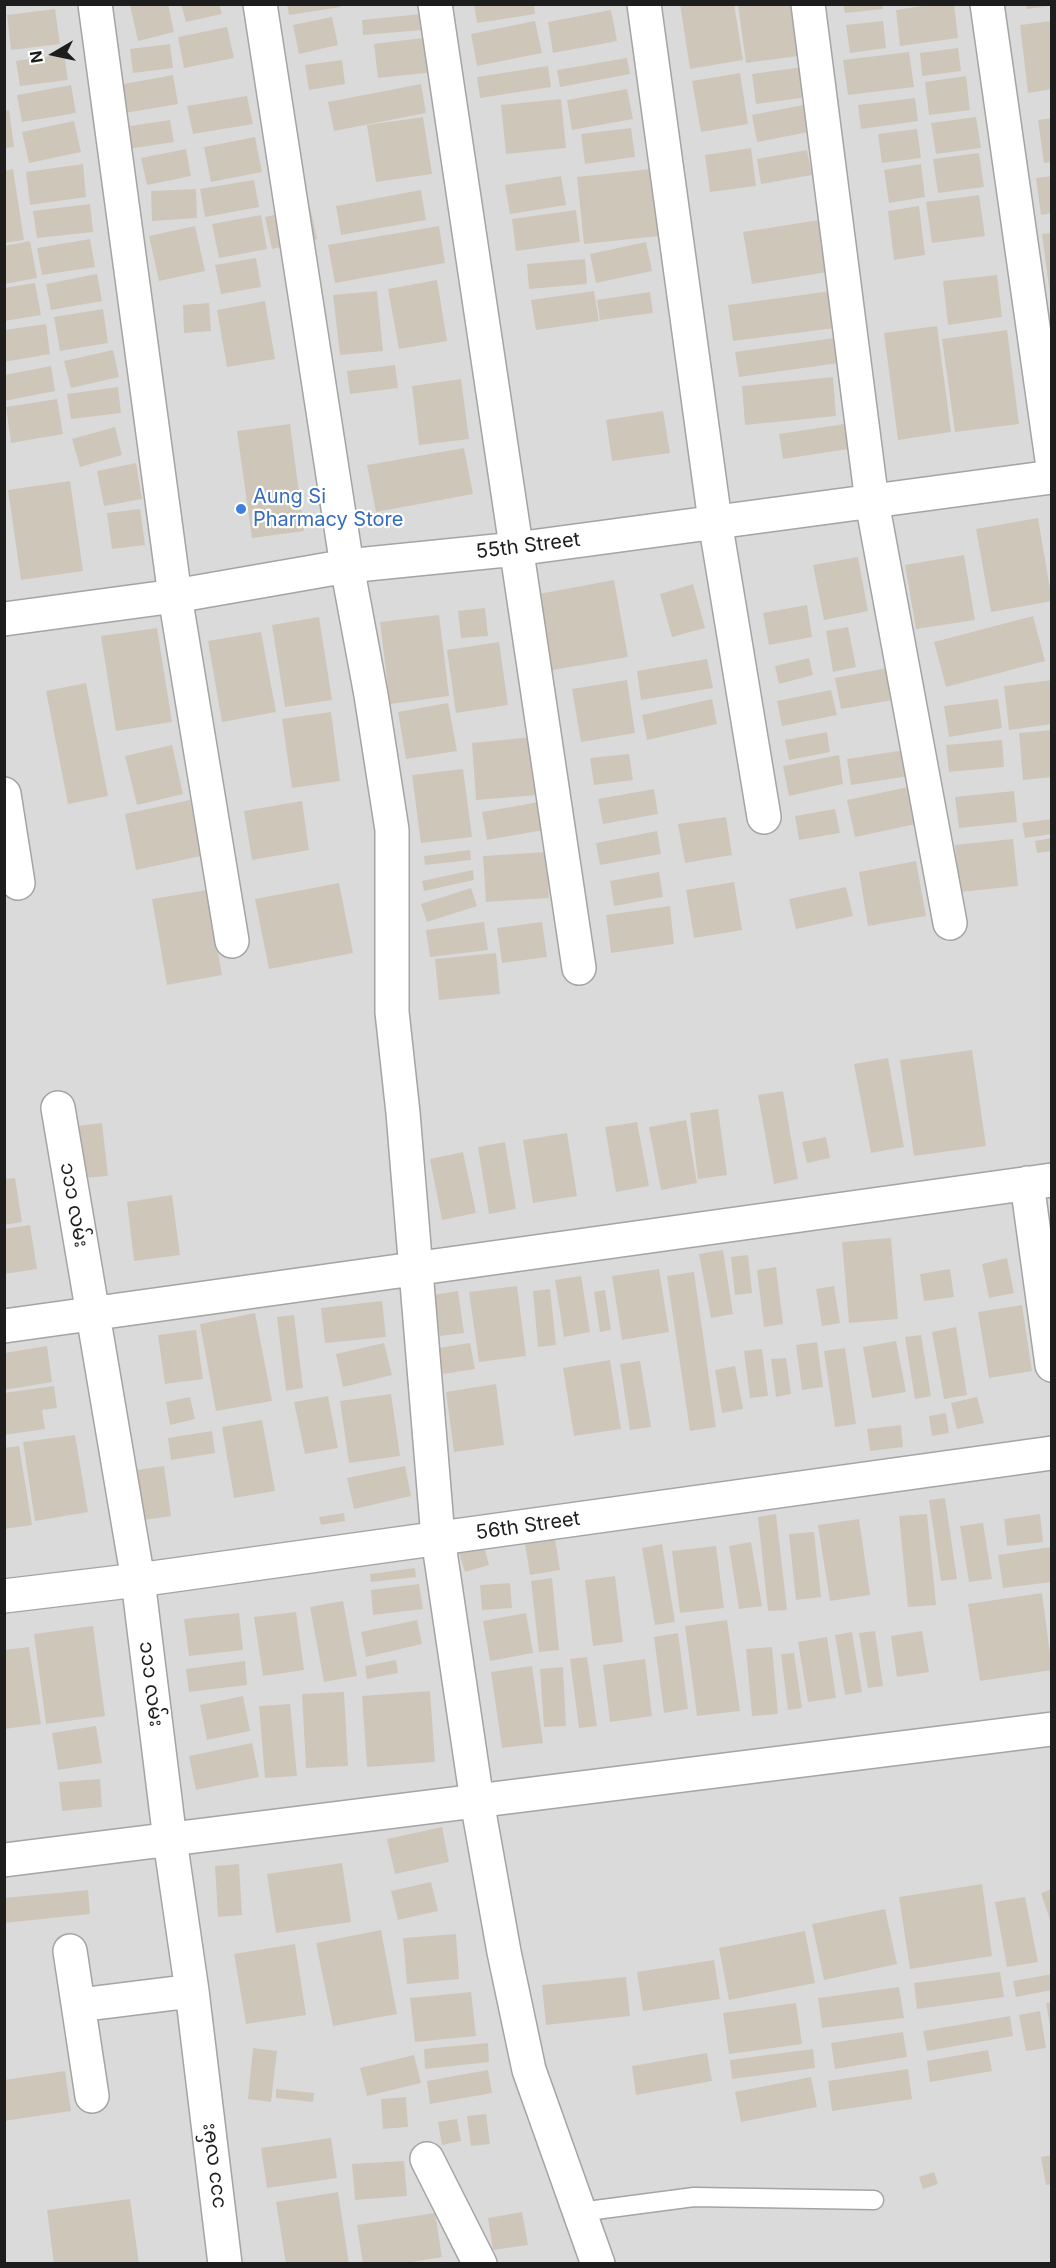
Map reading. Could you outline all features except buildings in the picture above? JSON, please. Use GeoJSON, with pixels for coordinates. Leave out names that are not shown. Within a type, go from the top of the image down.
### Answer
{"type":"FeatureCollection","features":[{"type":"Feature","properties":{"kind":"street"},"geometry":{"type":"LineString","coordinates":[[95,4],[175,596],[232,941]]}},
{"type":"Feature","properties":{"kind":"street"},"geometry":{"type":"LineString","coordinates":[[260,4],[347,566],[371,695],[392,830],[392,1012],[403,1113],[438,1538],[477,1801],[504,1952],[529,2070],[580,2212],[592,2263]]}},
{"type":"Feature","properties":{"kind":"street"},"geometry":{"type":"LineString","coordinates":[[435,4],[579,968]]}},
{"type":"Feature","properties":{"kind":"street"},"geometry":{"type":"LineString","coordinates":[[644,4],[715,521],[764,817]]}},
{"type":"Feature","properties":{"kind":"street"},"geometry":{"type":"LineString","coordinates":[[808,4],[872,502],[950,923]]}},
{"type":"Feature","properties":{"kind":"street"},"geometry":{"type":"LineString","coordinates":[[987,4],[1052,460]]}},
{"type":"Feature","properties":{"kind":"street","name":"55th Street"},"geometry":{"type":"LineString","coordinates":[[4,619],[175,596],[347,566],[516,549],[1052,477]]}},
{"type":"Feature","properties":{"kind":"street"},"geometry":{"type":"LineString","coordinates":[[4,794],[18,883]]}},
{"type":"Feature","properties":{"kind":"street","name":"၁၁၁ လမ်း"},"geometry":{"type":"LineString","coordinates":[[58,1108],[138,1580],[225,2264]]}},
{"type":"Feature","properties":{"kind":"street"},"geometry":{"type":"LineString","coordinates":[[4,1326],[1039,1182],[1052,1365]]}},
{"type":"Feature","properties":{"kind":"street","name":"56th Street"},"geometry":{"type":"LineString","coordinates":[[4,1596],[138,1580],[1052,1453]]}},
{"type":"Feature","properties":{"kind":"street"},"geometry":{"type":"LineString","coordinates":[[4,1860],[1052,1729]]}},
{"type":"Feature","properties":{"kind":"street"},"geometry":{"type":"LineString","coordinates":[[70,1951],[92,2096]]}},
{"type":"Feature","properties":{"kind":"street"},"geometry":{"type":"LineString","coordinates":[[79,2005],[192,1991]]}},
{"type":"Feature","properties":{"kind":"street"},"geometry":{"type":"LineString","coordinates":[[427,2159],[480,2264]]}},
{"type":"Feature","properties":{"kind":"lane"},"geometry":{"type":"LineString","coordinates":[[580,2212],[694,2197],[874,2200]]}},
{"type":"Feature","properties":{"kind":"shaded area"},"geometry":{"type":"Polygon","coordinates":[[[5,5],[1051,5],[1051,2263],[5,2263],[5,5]]]}},
{"type":"Feature","properties":{"kind":"place","name":"Aung Si Pharmacy Store"},"geometry":{"type":"Point","coordinates":[241,509]}}]}
